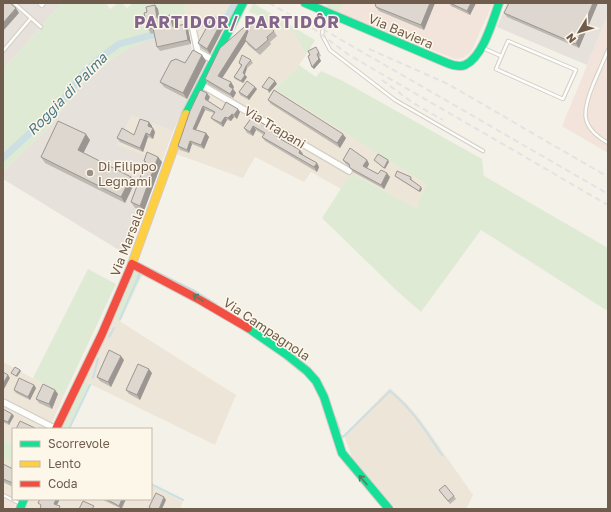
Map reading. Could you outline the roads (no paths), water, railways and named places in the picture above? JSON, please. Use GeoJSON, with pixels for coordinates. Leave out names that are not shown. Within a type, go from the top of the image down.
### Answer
{"type":"FeatureCollection","features":[{"type":"Feature","properties":{"kind":"street","name":"Via Marsala"},"geometry":{"type":"LineString","coordinates":[[56,428],[102,334],[132,264],[188,112],[200,84],[243,3]]}},
{"type":"Feature","properties":{"kind":"street","name":"Via Baviera"},"geometry":{"type":"LineString","coordinates":[[305,3],[447,63],[459,66],[467,64],[476,56],[481,47]]}},
{"type":"Feature","properties":{"kind":"street"},"geometry":{"type":"LineString","coordinates":[[481,47],[499,3]]}},
{"type":"Feature","properties":{"kind":"street"},"geometry":{"type":"LineString","coordinates":[[193,29],[198,52],[212,60]]}},
{"type":"Feature","properties":{"kind":"street","name":"Via Trapani"},"geometry":{"type":"LineString","coordinates":[[200,84],[349,171]]}},
{"type":"Feature","properties":{"kind":"street","name":"Via Campagnola"},"geometry":{"type":"LineString","coordinates":[[132,264],[188,292],[235,321],[307,370],[316,381],[324,398],[342,453],[389,509]]}},
{"type":"Feature","properties":{"kind":"street","name":"Via Marsala"},"geometry":{"type":"LineString","coordinates":[[3,402],[54,428]]}},
{"type":"Feature","properties":{"kind":"lane"},"geometry":{"type":"LineString","coordinates":[[14,3],[41,27]]}},
{"type":"Feature","properties":{"kind":"lane"},"geometry":{"type":"LineString","coordinates":[[39,3],[42,6],[44,3]]}},
{"type":"Feature","properties":{"kind":"lane"},"geometry":{"type":"LineString","coordinates":[[326,12],[322,33],[324,42],[330,50],[395,100],[483,151]]}},
{"type":"Feature","properties":{"kind":"lane"},"geometry":{"type":"LineString","coordinates":[[3,51],[31,18]]}},
{"type":"Feature","properties":{"kind":"lane"},"geometry":{"type":"LineString","coordinates":[[508,41],[576,70],[563,99],[496,69],[502,56],[508,41]]}},
{"type":"Feature","properties":{"kind":"lane"},"geometry":{"type":"LineString","coordinates":[[481,47],[502,56]]}},
{"type":"Feature","properties":{"kind":"lane"},"geometry":{"type":"LineString","coordinates":[[608,50],[587,101],[584,113],[591,131],[608,143]]}},
{"type":"Feature","properties":{"kind":"waterway"},"geometry":{"type":"LineString","coordinates":[[179,29],[224,18],[228,16],[235,3]]}},
{"type":"Feature","properties":{"kind":"waterway","name":"Roggia di Palma"},"geometry":{"type":"LineString","coordinates":[[3,158],[56,109],[83,74],[101,57],[119,44],[159,33]]}},
{"type":"Feature","properties":{"kind":"waterway"},"geometry":{"type":"LineString","coordinates":[[144,266],[195,291],[216,304]]}},
{"type":"Feature","properties":{"kind":"waterway"},"geometry":{"type":"LineString","coordinates":[[120,319],[140,273]]}},
{"type":"Feature","properties":{"kind":"waterway"},"geometry":{"type":"LineString","coordinates":[[109,337],[114,328]]}},
{"type":"Feature","properties":{"kind":"waterway"},"geometry":{"type":"LineString","coordinates":[[93,378],[98,359]]}},
{"type":"Feature","properties":{"kind":"waterway"},"geometry":{"type":"LineString","coordinates":[[303,363],[318,378]]}},
{"type":"Feature","properties":{"kind":"waterway"},"geometry":{"type":"LineString","coordinates":[[69,428],[90,385]]}},
{"type":"Feature","properties":{"kind":"waterway"},"geometry":{"type":"LineString","coordinates":[[342,436],[343,437],[390,391],[412,413],[442,455]]}},
{"type":"Feature","properties":{"kind":"waterway"},"geometry":{"type":"LineString","coordinates":[[335,417],[340,431]]}},
{"type":"Feature","properties":{"kind":"waterway"},"geometry":{"type":"LineString","coordinates":[[152,484],[183,500]]}},
{"type":"Feature","properties":{"kind":"railway"},"geometry":{"type":"LineString","coordinates":[[269,3],[311,27],[349,55],[608,205]]}},
{"type":"Feature","properties":{"kind":"railway"},"geometry":{"type":"LineString","coordinates":[[314,24],[608,194]]}},
{"type":"Feature","properties":{"kind":"railway"},"geometry":{"type":"LineString","coordinates":[[369,49],[448,84],[608,177]]}},
{"type":"Feature","properties":{"kind":"railway"},"geometry":{"type":"LineString","coordinates":[[382,80],[413,103],[443,120]]}},
{"type":"Feature","properties":{"kind":"place","name":"Di Filippo Legnami"},"geometry":{"type":"Point","coordinates":[90,173]}},
{"type":"Feature","properties":{"kind":"district","name":"PARTIDOR/ PARTIDÔR"},"geometry":{"type":"Point","coordinates":[237,22]}}]}
